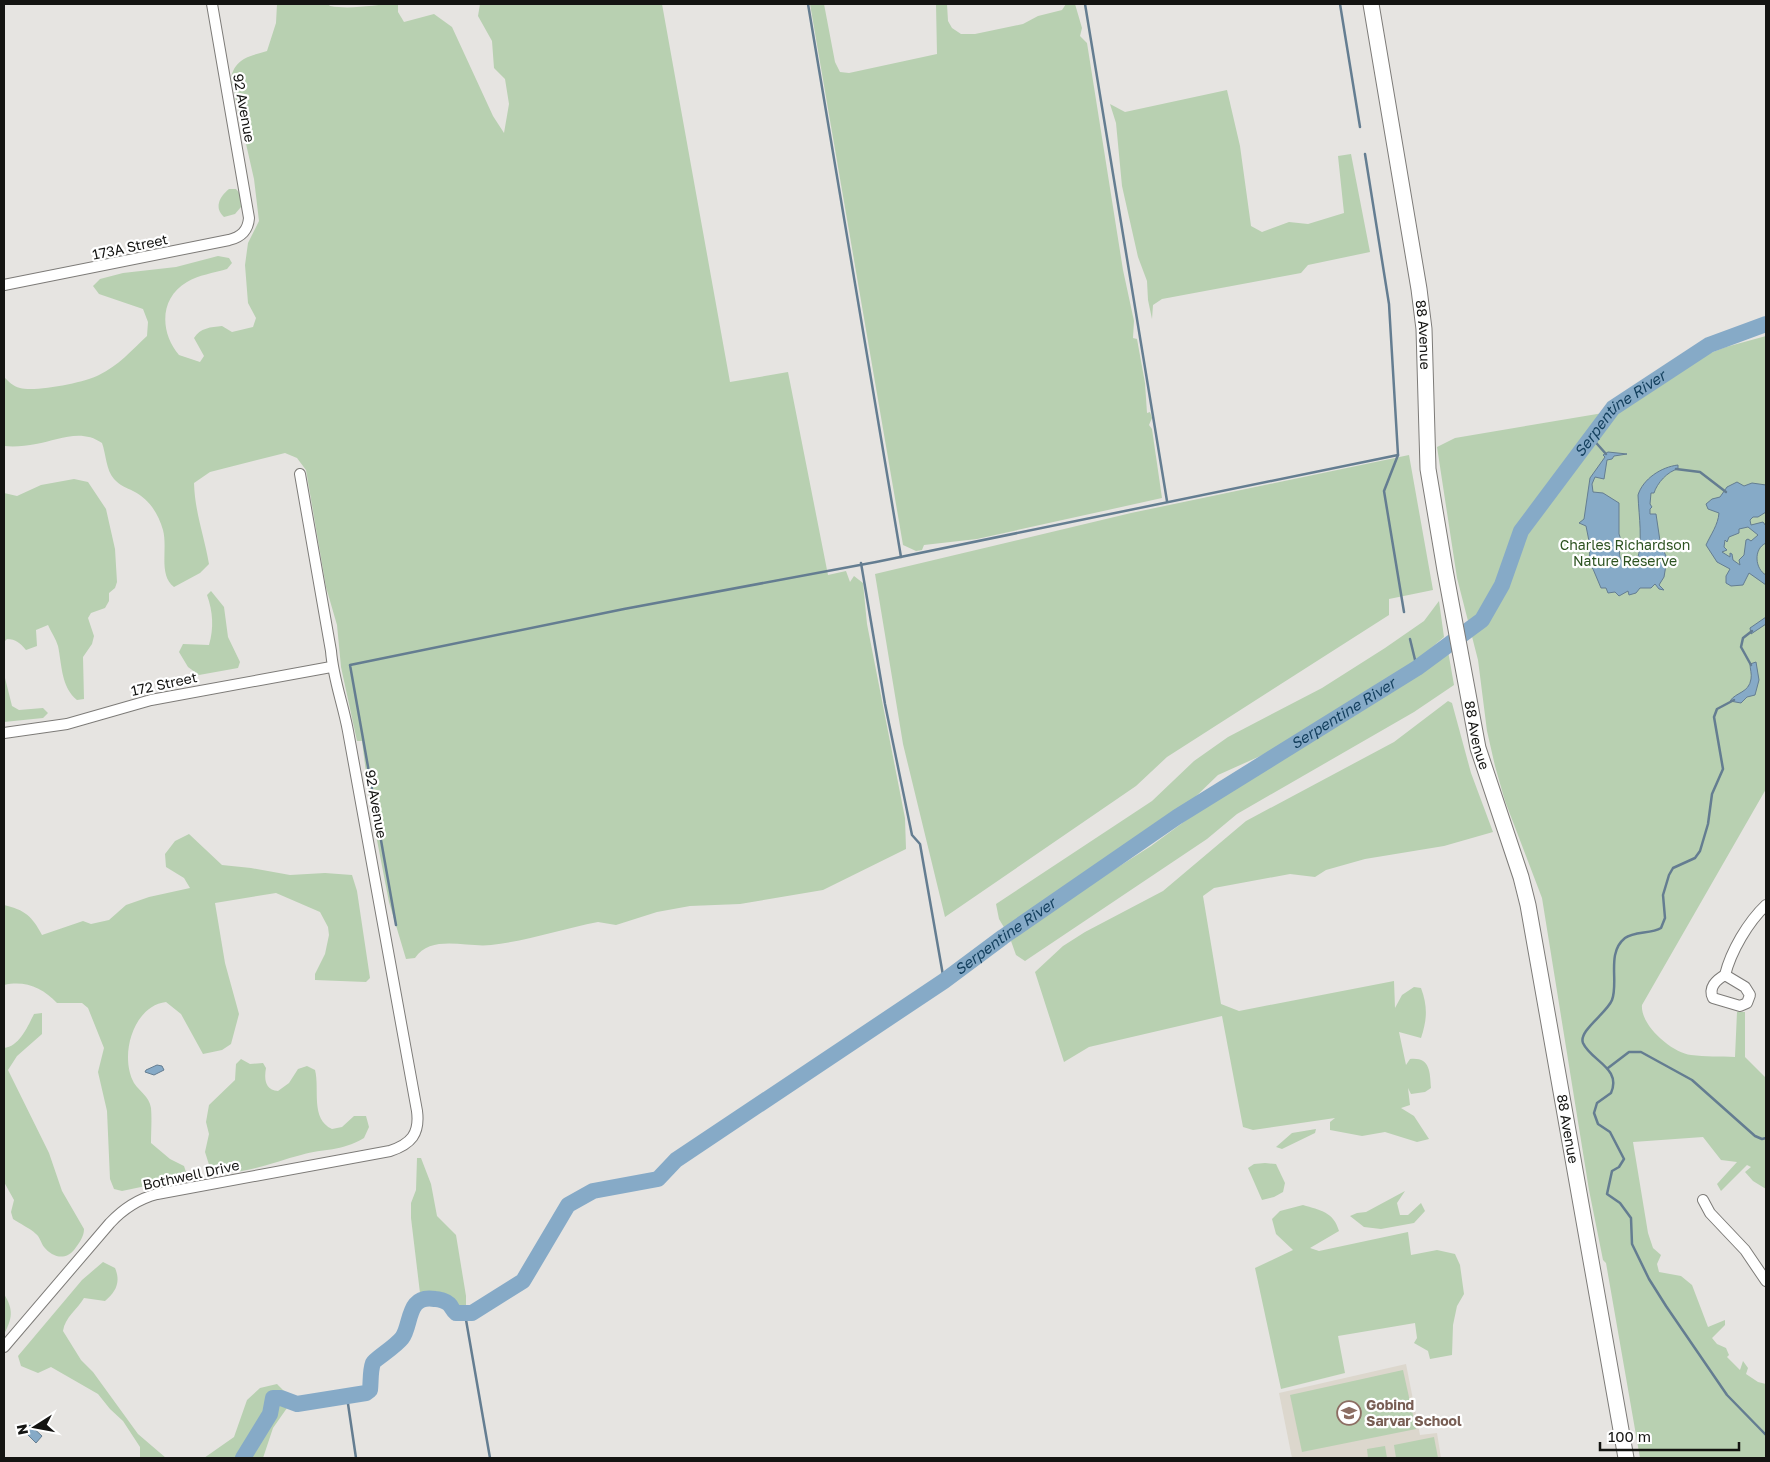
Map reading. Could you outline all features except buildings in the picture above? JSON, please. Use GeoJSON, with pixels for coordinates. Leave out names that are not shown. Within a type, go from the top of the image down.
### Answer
{"type":"FeatureCollection","features":[{"type":"Feature","properties":{"kind":"main road","name":"88 Avenue"},"geometry":{"type":"LineString","coordinates":[[1371,4],[1419,289],[1424,329],[1428,469],[1445,570],[1484,770],[1521,876],[1528,905],[1626,1458]]}},
{"type":"Feature","properties":{"kind":"street","name":"92 Avenue"},"geometry":{"type":"LineString","coordinates":[[212,4],[249,218]]}},
{"type":"Feature","properties":{"kind":"street","name":"173A Street"},"geometry":{"type":"LineString","coordinates":[[4,285],[229,240],[242,234],[247,229],[249,218]]}},
{"type":"Feature","properties":{"kind":"street","name":"92 Avenue"},"geometry":{"type":"LineString","coordinates":[[300,474],[331,651],[331,667],[340,690],[348,731],[417,1111],[417,1127],[413,1139]]}},
{"type":"Feature","properties":{"kind":"street","name":"172 Street"},"geometry":{"type":"LineString","coordinates":[[4,733],[67,724],[133,705],[331,667]]}},
{"type":"Feature","properties":{"kind":"street"},"geometry":{"type":"LineString","coordinates":[[1725,975],[1728,964],[1750,925],[1766,905]]}},
{"type":"Feature","properties":{"kind":"street","name":"Bothwell Drive"},"geometry":{"type":"LineString","coordinates":[[4,1348],[110,1223],[138,1200],[157,1194],[390,1151],[405,1145],[413,1139]]}},
{"type":"Feature","properties":{"kind":"street"},"geometry":{"type":"LineString","coordinates":[[1703,1200],[1711,1214],[1745,1250],[1766,1281]]}},
{"type":"Feature","properties":{"kind":"shaded area","name":"Gobind Sarvar School"},"geometry":{"type":"Polygon","coordinates":[[[1406,1364],[1420,1435],[1437,1433],[1441,1458],[1292,1458],[1279,1393],[1406,1364]]]}},
{"type":"Feature","properties":{"kind":"green space"},"geometry":{"type":"Polygon","coordinates":[[[277,4],[328,4],[330,6],[347,7],[398,4],[398,12],[404,22],[434,14],[452,27],[493,116],[504,133],[509,104],[505,79],[494,68],[492,41],[478,16],[480,4],[662,4],[730,382],[788,372],[828,575],[846,571],[850,582],[854,576],[863,583],[867,624],[905,818],[906,849],[823,890],[740,904],[690,906],[657,912],[616,925],[598,922],[531,938],[491,945],[440,944],[430,946],[415,958],[406,959],[389,902],[370,804],[362,741],[357,741],[341,667],[337,625],[326,587],[306,470],[297,458],[285,453],[210,472],[194,483],[198,514],[209,564],[200,573],[174,587],[166,576],[164,537],[158,518],[144,498],[121,485],[111,475],[102,443],[86,436],[69,436],[28,445],[4,446],[4,377],[15,386],[27,389],[48,388],[82,381],[99,375],[112,367],[147,336],[148,322],[143,309],[99,294],[93,286],[100,279],[123,273],[176,267],[218,256],[229,258],[232,263],[227,269],[187,282],[171,297],[165,316],[168,337],[179,355],[200,362],[204,356],[194,338],[199,332],[222,326],[232,332],[253,327],[256,318],[248,303],[245,265],[248,243],[259,221],[254,179],[231,78],[236,66],[244,59],[267,51],[276,23],[277,4]]]}},
{"type":"Feature","properties":{"kind":"green space"},"geometry":{"type":"Polygon","coordinates":[[[810,4],[824,4],[835,62],[840,72],[849,73],[937,54],[936,4],[947,4],[948,21],[952,28],[961,34],[975,34],[1023,24],[1038,16],[1062,10],[1066,4],[1075,4],[1082,28],[1080,36],[1087,43],[1123,270],[1134,321],[1133,338],[1137,339],[1145,383],[1147,413],[1150,412],[1152,418],[1149,425],[1152,429],[1162,498],[977,539],[924,545],[922,550],[916,551],[903,545],[810,4]]]}},
{"type":"Feature","properties":{"kind":"green space"},"geometry":{"type":"Polygon","coordinates":[[[1227,90],[1240,146],[1251,226],[1262,232],[1289,222],[1308,224],[1344,213],[1338,156],[1351,154],[1370,252],[1308,265],[1301,273],[1162,299],[1153,305],[1152,319],[1147,281],[1138,257],[1122,186],[1116,123],[1110,104],[1125,112],[1227,90]]]}},
{"type":"Feature","properties":{"kind":"green space"},"geometry":{"type":"Polygon","coordinates":[[[229,189],[236,189],[240,194],[241,207],[235,214],[224,217],[219,210],[219,203],[220,199],[229,189]]]}},
{"type":"Feature","properties":{"kind":"green space","name":"Charles Richardson Nature Reserve"},"geometry":{"type":"Polygon","coordinates":[[[1766,336],[1766,789],[1642,1005],[1646,1021],[1667,1044],[1683,1053],[1702,1056],[1735,1057],[1737,1012],[1745,1012],[1745,1057],[1766,1078],[1766,1189],[1753,1181],[1745,1172],[1751,1167],[1747,1165],[1721,1191],[1717,1184],[1737,1162],[1721,1160],[1703,1137],[1633,1142],[1648,1233],[1653,1248],[1661,1255],[1657,1264],[1659,1272],[1681,1276],[1692,1285],[1708,1327],[1725,1320],[1725,1325],[1712,1338],[1717,1344],[1726,1348],[1729,1355],[1727,1357],[1740,1370],[1743,1361],[1748,1368],[1746,1374],[1758,1382],[1766,1384],[1766,1458],[1640,1458],[1606,1263],[1603,1260],[1589,1190],[1542,898],[1505,801],[1495,766],[1487,731],[1478,660],[1457,578],[1437,447],[1455,438],[1621,410],[1700,357],[1726,347],[1766,336]]]}},
{"type":"Feature","properties":{"kind":"green space"},"geometry":{"type":"Polygon","coordinates":[[[1409,455],[1433,590],[1389,599],[1389,615],[1167,757],[1136,786],[945,917],[903,744],[875,574],[1131,513],[1409,455]]]}},
{"type":"Feature","properties":{"kind":"green space"},"geometry":{"type":"Polygon","coordinates":[[[74,479],[88,482],[106,509],[115,549],[117,582],[115,588],[109,593],[109,601],[105,608],[91,613],[88,618],[94,636],[92,644],[83,657],[84,699],[77,700],[65,682],[58,646],[48,625],[36,630],[37,646],[26,650],[20,643],[13,640],[7,639],[4,642],[4,493],[17,496],[41,485],[74,479]]]}},
{"type":"Feature","properties":{"kind":"green space"},"geometry":{"type":"Polygon","coordinates":[[[211,591],[224,607],[228,637],[240,662],[238,668],[199,675],[188,667],[179,652],[183,644],[209,645],[212,620],[207,595],[211,591]]]}},
{"type":"Feature","properties":{"kind":"green space"},"geometry":{"type":"Polygon","coordinates":[[[1439,601],[1444,637],[1403,672],[1267,753],[1218,775],[1188,804],[1005,929],[999,919],[996,904],[1152,801],[1194,761],[1228,737],[1322,688],[1385,648],[1424,621],[1439,601]]]}},
{"type":"Feature","properties":{"kind":"green space"},"geometry":{"type":"Polygon","coordinates":[[[1448,651],[1454,685],[1414,712],[1237,814],[1207,839],[1025,961],[1016,955],[1011,941],[1043,915],[1151,846],[1230,788],[1370,706],[1448,651]]]}},
{"type":"Feature","properties":{"kind":"green space"},"geometry":{"type":"Polygon","coordinates":[[[4,674],[12,706],[19,710],[43,708],[48,713],[43,718],[4,722],[4,674]]]}},
{"type":"Feature","properties":{"kind":"green space"},"geometry":{"type":"Polygon","coordinates":[[[1448,701],[1452,703],[1471,773],[1493,832],[1444,846],[1365,859],[1326,870],[1315,877],[1290,874],[1214,888],[1203,896],[1221,1004],[1239,1011],[1394,981],[1395,1008],[1402,995],[1414,987],[1421,988],[1426,1013],[1421,1038],[1399,1032],[1406,1065],[1410,1059],[1422,1060],[1428,1066],[1431,1088],[1425,1092],[1411,1094],[1408,1088],[1410,1105],[1401,1108],[1414,1116],[1429,1139],[1417,1142],[1385,1132],[1362,1136],[1330,1130],[1330,1122],[1335,1118],[1253,1130],[1243,1127],[1222,1016],[1089,1047],[1064,1062],[1035,972],[1063,946],[1085,932],[1163,891],[1246,821],[1394,742],[1448,701]]]}},
{"type":"Feature","properties":{"kind":"green space"},"geometry":{"type":"Polygon","coordinates":[[[189,834],[222,865],[290,875],[325,873],[352,875],[357,891],[370,978],[366,982],[315,980],[315,974],[325,954],[329,935],[328,927],[320,912],[276,893],[215,903],[225,963],[239,1014],[231,1044],[222,1050],[203,1054],[181,1014],[166,1002],[155,1006],[137,1022],[132,1034],[128,1060],[134,1083],[150,1104],[151,1143],[170,1159],[184,1166],[186,1172],[179,1179],[122,1191],[114,1189],[110,1179],[107,1111],[98,1072],[104,1048],[88,1008],[82,1003],[57,1003],[46,993],[33,986],[19,984],[4,985],[4,905],[17,909],[31,918],[42,935],[83,921],[91,924],[109,920],[126,905],[149,897],[190,888],[184,878],[166,867],[165,854],[175,841],[189,834]]]}},
{"type":"Feature","properties":{"kind":"green space"},"geometry":{"type":"Polygon","coordinates":[[[42,1013],[42,1034],[17,1056],[8,1070],[49,1153],[62,1191],[84,1229],[82,1237],[74,1250],[63,1257],[51,1253],[44,1247],[36,1234],[13,1219],[11,1212],[14,1200],[4,1182],[4,1048],[19,1040],[34,1014],[42,1013]]]}},
{"type":"Feature","properties":{"kind":"green space"},"geometry":{"type":"Polygon","coordinates":[[[241,1059],[250,1064],[263,1063],[266,1068],[266,1083],[270,1089],[278,1091],[289,1083],[298,1069],[307,1066],[315,1070],[318,1111],[325,1124],[332,1129],[342,1127],[354,1116],[366,1116],[369,1127],[364,1138],[340,1148],[310,1153],[256,1168],[233,1172],[211,1171],[205,1152],[209,1134],[206,1122],[209,1105],[235,1080],[236,1064],[241,1059]]]}},
{"type":"Feature","properties":{"kind":"green space"},"geometry":{"type":"Polygon","coordinates":[[[1316,1129],[1315,1133],[1282,1149],[1276,1147],[1292,1133],[1316,1129]]]}},
{"type":"Feature","properties":{"kind":"green space"},"geometry":{"type":"Polygon","coordinates":[[[417,1158],[421,1158],[431,1184],[437,1216],[456,1235],[466,1296],[466,1306],[461,1308],[456,1307],[452,1300],[420,1293],[411,1218],[411,1203],[416,1190],[417,1158]]]}},
{"type":"Feature","properties":{"kind":"green space"},"geometry":{"type":"Polygon","coordinates":[[[1254,1164],[1276,1164],[1285,1183],[1283,1192],[1262,1200],[1248,1168],[1254,1164]]]}},
{"type":"Feature","properties":{"kind":"green space"},"geometry":{"type":"Polygon","coordinates":[[[1405,1191],[1397,1203],[1400,1215],[1408,1215],[1421,1203],[1425,1211],[1414,1223],[1381,1229],[1364,1227],[1350,1216],[1366,1212],[1405,1191]]]}},
{"type":"Feature","properties":{"kind":"green space"},"geometry":{"type":"Polygon","coordinates":[[[1303,1205],[1321,1210],[1330,1216],[1337,1225],[1339,1231],[1310,1248],[1319,1251],[1408,1232],[1411,1255],[1437,1250],[1455,1254],[1460,1265],[1464,1294],[1457,1306],[1453,1325],[1452,1355],[1430,1359],[1428,1351],[1414,1343],[1417,1338],[1415,1323],[1338,1336],[1345,1373],[1281,1389],[1255,1268],[1293,1250],[1276,1234],[1272,1219],[1280,1211],[1303,1205]]]}},
{"type":"Feature","properties":{"kind":"green space"},"geometry":{"type":"Polygon","coordinates":[[[103,1262],[115,1268],[118,1278],[115,1290],[105,1301],[84,1298],[69,1318],[63,1331],[81,1360],[93,1372],[138,1434],[166,1458],[140,1458],[140,1447],[123,1421],[98,1394],[51,1367],[38,1373],[21,1366],[18,1356],[82,1280],[103,1262]]]}},
{"type":"Feature","properties":{"kind":"green space"},"geometry":{"type":"Polygon","coordinates":[[[4,1294],[11,1314],[4,1334],[4,1294]]]}},
{"type":"Feature","properties":{"kind":"green space","name":"Gobind Sarvar School"},"geometry":{"type":"Polygon","coordinates":[[[1403,1370],[1416,1429],[1302,1452],[1290,1395],[1403,1370]]]}},
{"type":"Feature","properties":{"kind":"green space"},"geometry":{"type":"Polygon","coordinates":[[[277,1384],[288,1395],[287,1408],[273,1428],[263,1458],[204,1458],[234,1437],[247,1400],[260,1388],[277,1384]]]}},
{"type":"Feature","properties":{"kind":"green space"},"geometry":{"type":"Polygon","coordinates":[[[1434,1437],[1438,1458],[1396,1458],[1394,1445],[1434,1437]]]}},
{"type":"Feature","properties":{"kind":"green space"},"geometry":{"type":"Polygon","coordinates":[[[1385,1446],[1387,1458],[1368,1458],[1367,1449],[1385,1446]]]}},
{"type":"Feature","properties":{"kind":"water"},"geometry":{"type":"Polygon","coordinates":[[[1608,452],[1627,454],[1614,456],[1612,459],[1607,460],[1604,479],[1595,477],[1592,484],[1593,492],[1603,493],[1619,503],[1620,555],[1627,566],[1637,562],[1639,554],[1638,495],[1640,489],[1648,479],[1659,471],[1678,465],[1678,469],[1663,478],[1654,493],[1651,493],[1650,504],[1652,507],[1650,514],[1656,514],[1660,541],[1667,559],[1664,577],[1659,585],[1664,590],[1659,589],[1655,584],[1651,588],[1640,588],[1636,593],[1629,595],[1628,591],[1619,596],[1615,592],[1608,593],[1606,588],[1601,588],[1593,569],[1589,565],[1590,545],[1586,543],[1589,541],[1586,526],[1579,523],[1584,519],[1590,478],[1605,457],[1603,455],[1608,452]]]}},
{"type":"Feature","properties":{"kind":"water"},"geometry":{"type":"Polygon","coordinates":[[[1737,482],[1744,486],[1752,483],[1766,485],[1766,512],[1750,520],[1751,525],[1763,522],[1766,526],[1766,543],[1759,550],[1757,559],[1762,572],[1766,575],[1766,585],[1749,573],[1743,585],[1731,586],[1726,583],[1726,576],[1730,569],[1717,562],[1706,545],[1716,525],[1719,513],[1708,509],[1706,504],[1712,499],[1720,497],[1727,487],[1737,482]],[[1748,527],[1739,529],[1739,533],[1729,537],[1727,542],[1725,540],[1724,547],[1727,550],[1722,552],[1730,557],[1730,553],[1732,554],[1733,560],[1740,565],[1739,560],[1744,555],[1746,540],[1751,541],[1758,535],[1748,527]]]}},
{"type":"Feature","properties":{"kind":"water"},"geometry":{"type":"Polygon","coordinates":[[[1766,617],[1766,624],[1751,634],[1750,628],[1766,617]]]}},
{"type":"Feature","properties":{"kind":"water"},"geometry":{"type":"Polygon","coordinates":[[[1756,662],[1759,680],[1755,695],[1747,697],[1741,703],[1730,701],[1750,684],[1750,664],[1756,662]]]}},
{"type":"Feature","properties":{"kind":"water"},"geometry":{"type":"Polygon","coordinates":[[[157,1065],[162,1066],[164,1070],[154,1075],[145,1072],[146,1070],[157,1065]]]}},
{"type":"Feature","properties":{"kind":"water"},"geometry":{"type":"Polygon","coordinates":[[[30,1425],[42,1436],[36,1443],[24,1431],[30,1425]]]}},
{"type":"Feature","properties":{"kind":"waterway"},"geometry":{"type":"LineString","coordinates":[[808,4],[901,557]]}},
{"type":"Feature","properties":{"kind":"waterway"},"geometry":{"type":"LineString","coordinates":[[1085,4],[1167,501]]}},
{"type":"Feature","properties":{"kind":"waterway"},"geometry":{"type":"LineString","coordinates":[[1340,4],[1360,127]]}},
{"type":"Feature","properties":{"kind":"waterway"},"geometry":{"type":"LineString","coordinates":[[1365,154],[1389,304],[1398,455],[1384,491],[1404,612]]}},
{"type":"Feature","properties":{"kind":"waterway","name":"Serpentine River"},"geometry":{"type":"LineString","coordinates":[[243,1458],[270,1414],[273,1398],[281,1398],[297,1404],[366,1393],[370,1390],[373,1363],[402,1338],[411,1312],[419,1301],[437,1299],[449,1304],[456,1313],[472,1313],[523,1281],[568,1205],[593,1191],[658,1179],[676,1160],[944,981],[1003,937],[1177,817],[1417,668],[1482,620],[1502,585],[1521,531],[1613,408],[1709,345],[1766,324]]}},
{"type":"Feature","properties":{"kind":"waterway"},"geometry":{"type":"LineString","coordinates":[[1591,437],[1606,454]]}},
{"type":"Feature","properties":{"kind":"waterway"},"geometry":{"type":"LineString","coordinates":[[396,925],[350,665],[624,609],[876,562],[1398,455]]}},
{"type":"Feature","properties":{"kind":"waterway"},"geometry":{"type":"LineString","coordinates":[[1676,469],[1700,472],[1726,492]]}},
{"type":"Feature","properties":{"kind":"waterway"},"geometry":{"type":"LineString","coordinates":[[861,563],[885,704],[912,835],[920,844],[944,981]]}},
{"type":"Feature","properties":{"kind":"waterway"},"geometry":{"type":"LineString","coordinates":[[1751,665],[1741,647],[1743,638],[1752,631]]}},
{"type":"Feature","properties":{"kind":"waterway"},"geometry":{"type":"LineString","coordinates":[[1410,639],[1417,668]]}},
{"type":"Feature","properties":{"kind":"waterway"},"geometry":{"type":"LineString","coordinates":[[1734,700],[1717,709],[1714,717],[1723,769],[1712,794],[1708,824],[1700,851],[1695,858],[1673,868],[1669,875],[1663,895],[1665,918],[1661,928],[1629,936],[1619,944],[1614,959],[1614,993],[1612,1000],[1605,1011],[1585,1033],[1583,1043],[1592,1055],[1604,1065],[1612,1077],[1611,1093],[1597,1103],[1594,1113],[1598,1124],[1610,1132],[1624,1159],[1619,1167],[1612,1171],[1607,1194],[1620,1203],[1631,1218],[1632,1244],[1649,1279],[1666,1306],[1727,1395],[1766,1435]]}},
{"type":"Feature","properties":{"kind":"waterway"},"geometry":{"type":"LineString","coordinates":[[1608,1068],[1629,1052],[1641,1052],[1692,1080],[1755,1136],[1762,1139],[1766,1138]]}},
{"type":"Feature","properties":{"kind":"waterway"},"geometry":{"type":"LineString","coordinates":[[465,1314],[490,1458]]}},
{"type":"Feature","properties":{"kind":"waterway"},"geometry":{"type":"LineString","coordinates":[[347,1397],[356,1458]]}},
{"type":"Feature","properties":{"kind":"place","name":"Gobind Sarvar School"},"geometry":{"type":"Point","coordinates":[1349,1413]}}]}
